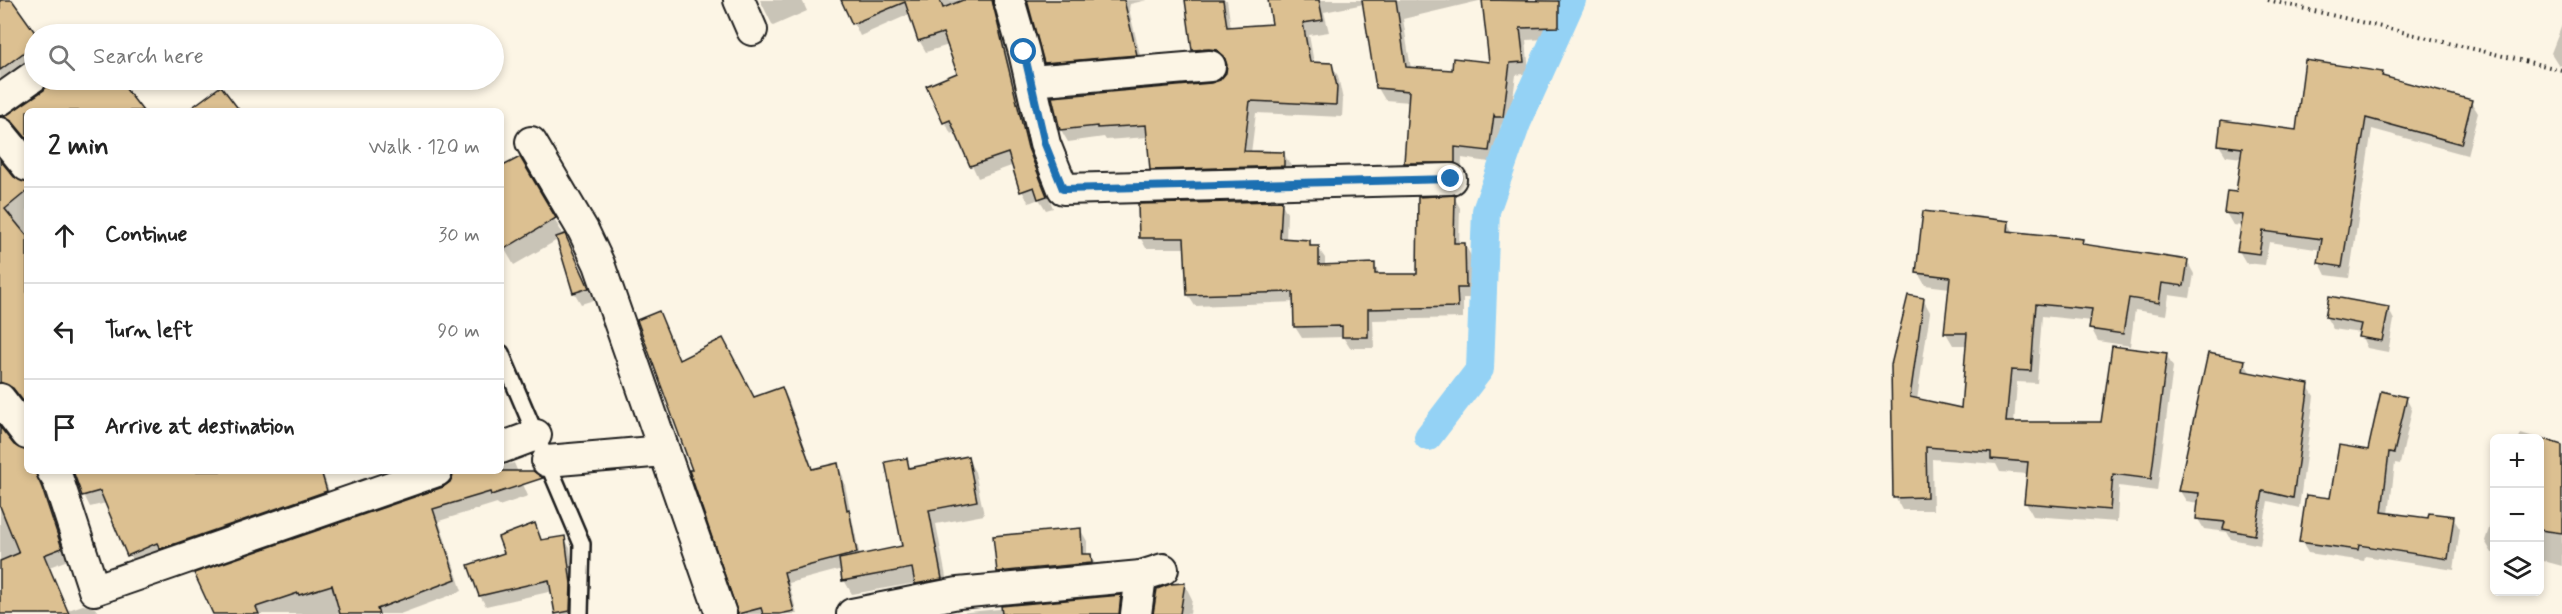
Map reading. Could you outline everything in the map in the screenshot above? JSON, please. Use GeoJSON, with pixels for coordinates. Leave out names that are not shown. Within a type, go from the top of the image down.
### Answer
{"type":"FeatureCollection","features":[{"type":"Feature","properties":{"kind":"street"},"geometry":{"type":"LineString","coordinates":[[738,0],[752,30]]}},
{"type":"Feature","properties":{"kind":"street"},"geometry":{"type":"LineString","coordinates":[[1009,0],[1045,144],[1063,189],[1451,179]]}},
{"type":"Feature","properties":{"kind":"street"},"geometry":{"type":"LineString","coordinates":[[1031,81],[1210,66]]}},
{"type":"Feature","properties":{"kind":"street"},"geometry":{"type":"LineString","coordinates":[[0,100],[24,83]]}},
{"type":"Feature","properties":{"kind":"street"},"geometry":{"type":"LineString","coordinates":[[0,133],[24,162]]}},
{"type":"Feature","properties":{"kind":"street"},"geometry":{"type":"LineString","coordinates":[[531,142],[583,230],[599,264],[721,614]]}},
{"type":"Feature","properties":{"kind":"street"},"geometry":{"type":"LineString","coordinates":[[0,399],[24,430]]}},
{"type":"Feature","properties":{"kind":"street"},"geometry":{"type":"LineString","coordinates":[[504,448],[664,451]]}},
{"type":"Feature","properties":{"kind":"street"},"geometry":{"type":"LineString","coordinates":[[54,474],[58,480],[94,590],[427,474]]}},
{"type":"Feature","properties":{"kind":"street"},"geometry":{"type":"LineString","coordinates":[[852,614],[958,593],[1152,572],[1136,614]]}},
{"type":"Feature","properties":{"kind":"lane"},"geometry":{"type":"LineString","coordinates":[[504,360],[582,544],[580,614]]}},
{"type":"Feature","properties":{"kind":"path"},"geometry":{"type":"LineString","coordinates":[[2268,0],[2562,70]]}},
{"type":"Feature","properties":{"kind":"building"},"geometry":{"type":"Polygon","coordinates":[[[0,0],[12,0],[29,24],[24,24],[24,52],[0,70],[0,0]]]}},
{"type":"Feature","properties":{"kind":"building"},"geometry":{"type":"Polygon","coordinates":[[[841,0],[940,0],[943,8],[963,0],[992,0],[1028,148],[1047,196],[1038,199],[1034,187],[1020,192],[1008,153],[970,166],[950,120],[943,123],[926,86],[957,73],[943,33],[918,41],[905,2],[852,24],[841,0]]]}},
{"type":"Feature","properties":{"kind":"building"},"geometry":{"type":"Polygon","coordinates":[[[1027,0],[1124,0],[1137,55],[1044,63],[1027,0]]]}},
{"type":"Feature","properties":{"kind":"building"},"geometry":{"type":"Polygon","coordinates":[[[1185,0],[1223,0],[1227,27],[1272,24],[1268,0],[1319,0],[1323,20],[1303,23],[1310,62],[1332,63],[1337,87],[1336,105],[1250,101],[1244,151],[1284,152],[1284,166],[1150,170],[1146,125],[1097,128],[1097,126],[1060,130],[1052,97],[1211,83],[1220,80],[1226,73],[1227,65],[1224,56],[1217,50],[1192,50],[1185,0]]]}},
{"type":"Feature","properties":{"kind":"building"},"geometry":{"type":"Polygon","coordinates":[[[1362,0],[1396,0],[1406,67],[1452,70],[1453,58],[1489,62],[1482,0],[1559,1],[1559,27],[1520,28],[1524,62],[1510,63],[1503,117],[1494,115],[1489,151],[1455,147],[1455,163],[1404,163],[1409,91],[1376,88],[1362,0]]]}},
{"type":"Feature","properties":{"kind":"building"},"geometry":{"type":"Polygon","coordinates":[[[2305,60],[2383,72],[2382,76],[2472,100],[2461,144],[2366,118],[2342,267],[2318,263],[2322,239],[2263,231],[2259,254],[2237,251],[2243,215],[2224,213],[2227,191],[2236,192],[2242,148],[2218,145],[2221,120],[2296,130],[2305,60]]]}},
{"type":"Feature","properties":{"kind":"building"},"geometry":{"type":"Polygon","coordinates":[[[44,90],[127,90],[141,108],[24,108],[24,135],[13,122],[4,117],[44,90]]]}},
{"type":"Feature","properties":{"kind":"building"},"geometry":{"type":"Polygon","coordinates":[[[216,90],[224,90],[238,108],[191,108],[216,90]]]}},
{"type":"Feature","properties":{"kind":"building"},"geometry":{"type":"Polygon","coordinates":[[[520,157],[556,218],[504,249],[504,165],[520,157]]]}},
{"type":"Feature","properties":{"kind":"building"},"geometry":{"type":"Polygon","coordinates":[[[0,160],[14,177],[24,182],[24,193],[5,209],[24,232],[24,402],[13,388],[0,382],[0,160]]]}},
{"type":"Feature","properties":{"kind":"building"},"geometry":{"type":"Polygon","coordinates":[[[1455,195],[1454,243],[1465,243],[1466,288],[1457,288],[1458,307],[1368,309],[1368,337],[1342,337],[1342,326],[1294,327],[1293,292],[1187,295],[1184,238],[1139,238],[1138,204],[1282,201],[1280,238],[1310,240],[1310,246],[1319,246],[1319,265],[1375,263],[1375,274],[1417,274],[1418,197],[1455,195]]]}},
{"type":"Feature","properties":{"kind":"building"},"geometry":{"type":"Polygon","coordinates":[[[1923,211],[2009,221],[2008,231],[2083,239],[2082,244],[2188,260],[2184,286],[2162,283],[2159,303],[2129,298],[2123,334],[2089,329],[2092,309],[2036,304],[2031,371],[2011,370],[2006,422],[2101,422],[2112,346],[2167,353],[2151,479],[2113,474],[2110,510],[2024,503],[2028,462],[1991,459],[1991,452],[1926,447],[1927,497],[1893,498],[1891,365],[1908,295],[1924,298],[1910,397],[1961,408],[1967,333],[1944,333],[1950,277],[1916,273],[1923,211]]]}},
{"type":"Feature","properties":{"kind":"building"},"geometry":{"type":"Polygon","coordinates":[[[565,234],[589,288],[573,293],[556,237],[565,234]]]}},
{"type":"Feature","properties":{"kind":"building"},"geometry":{"type":"Polygon","coordinates":[[[2329,296],[2389,307],[2382,341],[2358,337],[2361,324],[2325,317],[2329,296]]]}},
{"type":"Feature","properties":{"kind":"building"},"geometry":{"type":"Polygon","coordinates":[[[659,311],[679,360],[723,338],[754,397],[782,387],[812,469],[838,463],[857,553],[784,572],[794,611],[763,614],[761,608],[738,614],[689,470],[692,470],[637,320],[659,311]]]}},
{"type":"Feature","properties":{"kind":"building"},"geometry":{"type":"Polygon","coordinates":[[[2208,353],[2245,360],[2243,371],[2309,384],[2293,498],[2263,491],[2255,535],[2223,529],[2225,522],[2196,519],[2199,493],[2178,491],[2208,353]]]}},
{"type":"Feature","properties":{"kind":"building"},"geometry":{"type":"Polygon","coordinates":[[[2381,391],[2407,397],[2394,453],[2389,452],[2382,512],[2428,518],[2429,513],[2454,516],[2448,559],[2359,545],[2358,550],[2299,542],[2306,495],[2330,498],[2339,445],[2368,450],[2381,391]]]}},
{"type":"Feature","properties":{"kind":"building"},"geometry":{"type":"Polygon","coordinates":[[[0,427],[14,445],[24,450],[24,474],[36,474],[42,488],[62,548],[44,555],[69,614],[0,614],[0,561],[19,553],[0,506],[0,427]]]}},
{"type":"Feature","properties":{"kind":"building"},"geometry":{"type":"Polygon","coordinates":[[[2544,439],[2562,445],[2562,533],[2544,531],[2544,439]]]}},
{"type":"Feature","properties":{"kind":"building"},"geometry":{"type":"Polygon","coordinates":[[[968,456],[977,501],[929,510],[942,579],[915,584],[912,568],[842,581],[839,559],[902,546],[885,462],[907,458],[909,468],[968,456]]]}},
{"type":"Feature","properties":{"kind":"building"},"geometry":{"type":"Polygon","coordinates":[[[504,471],[533,471],[543,478],[491,495],[490,492],[433,509],[456,579],[377,609],[379,614],[340,614],[332,585],[256,607],[259,614],[213,614],[194,573],[443,487],[450,482],[454,474],[504,474],[504,471]]]}},
{"type":"Feature","properties":{"kind":"building"},"geometry":{"type":"Polygon","coordinates":[[[74,474],[322,474],[327,491],[160,549],[157,543],[127,556],[100,491],[82,496],[74,474]]]}},
{"type":"Feature","properties":{"kind":"building"},"geometry":{"type":"Polygon","coordinates":[[[535,523],[541,540],[565,536],[571,584],[570,611],[555,614],[549,580],[479,596],[468,565],[504,553],[498,537],[535,523]]]}},
{"type":"Feature","properties":{"kind":"building"},"geometry":{"type":"Polygon","coordinates":[[[1081,528],[1082,554],[1091,554],[1092,563],[997,572],[993,536],[1081,528]]]}},
{"type":"Feature","properties":{"kind":"building"},"geometry":{"type":"Polygon","coordinates":[[[1185,583],[1180,614],[1153,614],[1157,589],[1170,584],[1185,583]]]}},
{"type":"Feature","properties":{"kind":"building"},"geometry":{"type":"Polygon","coordinates":[[[1121,595],[1119,614],[1002,614],[1001,606],[1121,595]]]}},
{"type":"Feature","properties":{"kind":"waterway"},"geometry":{"type":"LineString","coordinates":[[1428,437],[1480,369],[1486,211],[1517,123],[1572,0]]}},
{"type":"Feature","properties":{"kind":"route"},"geometry":{"type":"LineString","coordinates":[[1024,52],[1045,144],[1063,189],[1451,179]]}}]}
